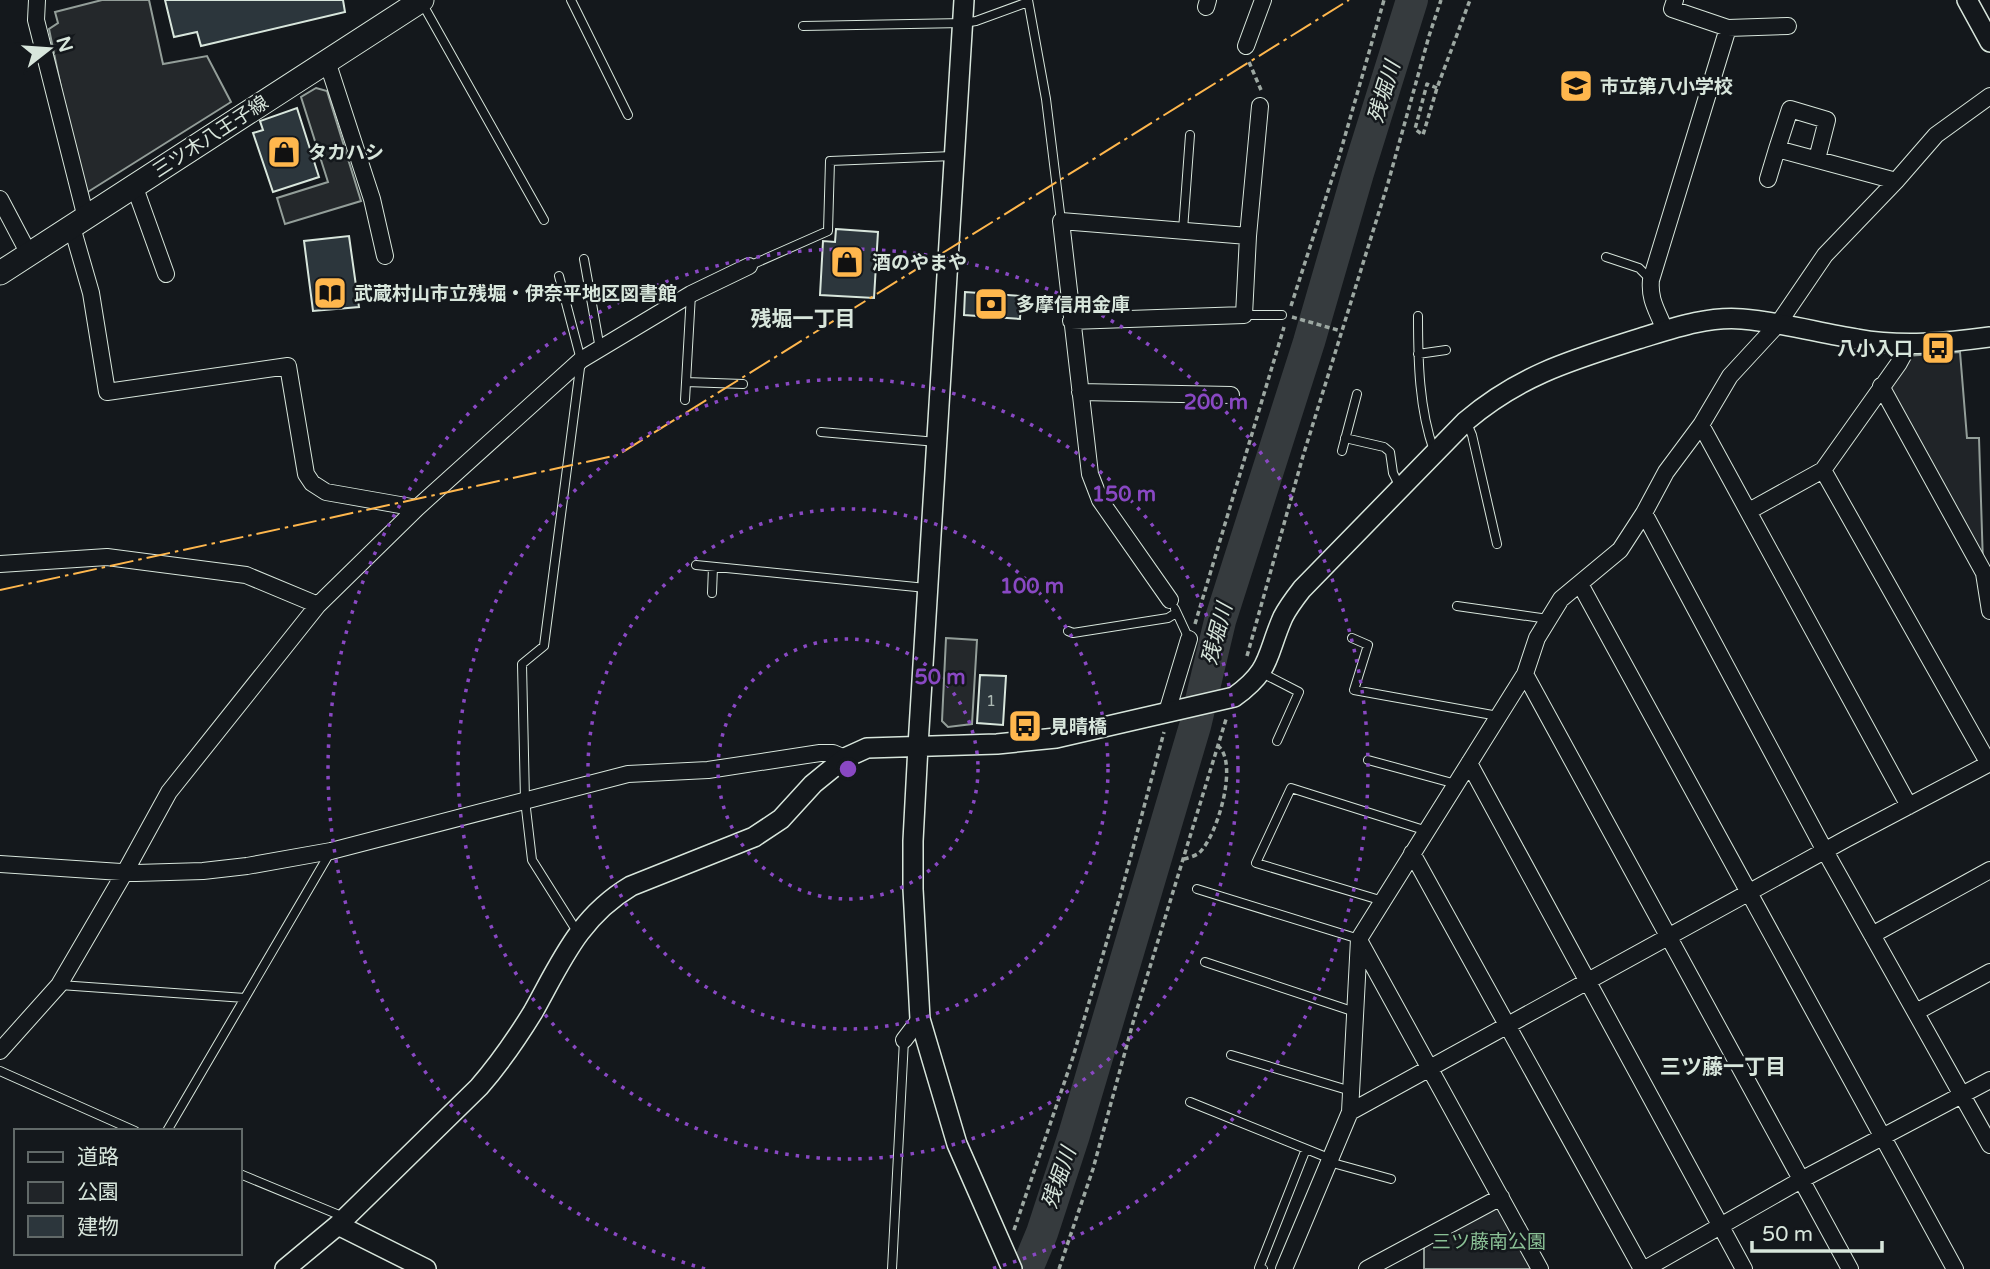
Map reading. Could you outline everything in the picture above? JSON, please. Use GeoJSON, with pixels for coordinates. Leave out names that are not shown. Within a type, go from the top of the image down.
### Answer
{"type":"FeatureCollection","features":[{"type":"Feature","properties":{"kind":"main road","name":"三ツ木八王子線"},"geometry":{"type":"LineString","coordinates":[[0,273],[421,0]]}},
{"type":"Feature","properties":{"kind":"street"},"geometry":{"type":"LineString","coordinates":[[37,0],[36,20],[79,223],[107,392],[288,366],[306,474],[312,483],[326,492],[417,508]]}},
{"type":"Feature","properties":{"kind":"street"},"geometry":{"type":"LineString","coordinates":[[964,0],[918,746],[913,889],[920,1019],[957,1144],[1008,1260]]}},
{"type":"Feature","properties":{"kind":"street"},"geometry":{"type":"LineString","coordinates":[[1246,46],[1263,0]]}},
{"type":"Feature","properties":{"kind":"street"},"geometry":{"type":"LineString","coordinates":[[1675,0],[1672,9],[1728,28],[1788,26]]}},
{"type":"Feature","properties":{"kind":"street"},"geometry":{"type":"LineString","coordinates":[[1967,0],[1990,42]]}},
{"type":"Feature","properties":{"kind":"street"},"geometry":{"type":"LineString","coordinates":[[1665,331],[1652,301],[1651,280],[1728,28]]}},
{"type":"Feature","properties":{"kind":"street"},"geometry":{"type":"LineString","coordinates":[[327,61],[372,199],[385,256]]}},
{"type":"Feature","properties":{"kind":"street"},"geometry":{"type":"LineString","coordinates":[[1284,1269],[1350,1112],[1359,939],[1525,674],[1537,638],[1548,619],[1561,599],[1620,550],[1666,472],[1701,425],[1730,376],[1778,324],[1825,255],[1936,135],[1990,96]]}},
{"type":"Feature","properties":{"kind":"street"},"geometry":{"type":"LineString","coordinates":[[1071,321],[1244,314],[1248,236],[1261,106]]}},
{"type":"Feature","properties":{"kind":"street"},"geometry":{"type":"LineString","coordinates":[[1768,179],[1790,109],[1827,120],[1817,159]]}},
{"type":"Feature","properties":{"kind":"street"},"geometry":{"type":"LineString","coordinates":[[1777,149],[1896,181]]}},
{"type":"Feature","properties":{"kind":"street"},"geometry":{"type":"LineString","coordinates":[[134,185],[166,274]]}},
{"type":"Feature","properties":{"kind":"street"},"geometry":{"type":"LineString","coordinates":[[0,199],[29,254]]}},
{"type":"Feature","properties":{"kind":"street"},"geometry":{"type":"LineString","coordinates":[[1173,607],[1100,500],[1090,474],[1061,221],[1248,236]]}},
{"type":"Feature","properties":{"kind":"street"},"geometry":{"type":"LineString","coordinates":[[0,1051],[58,985],[169,792],[318,605],[417,508],[581,360],[691,294],[750,266]]}},
{"type":"Feature","properties":{"kind":"street"},"geometry":{"type":"LineString","coordinates":[[285,1269],[341,1221],[497,1067],[578,933],[603,906],[631,886],[754,837],[781,819],[813,783],[845,758],[867,748],[997,744],[1056,738],[1168,718],[1227,700],[1244,690],[1261,673],[1267,664],[1283,618],[1302,589],[1466,421],[1502,394],[1536,374],[1690,323],[1713,320],[1740,318],[1859,340],[1910,344],[1990,337]]}},
{"type":"Feature","properties":{"kind":"street"},"geometry":{"type":"LineString","coordinates":[[1749,511],[1823,470],[1910,344]]}},
{"type":"Feature","properties":{"kind":"street"},"geometry":{"type":"LineString","coordinates":[[1881,386],[1984,573],[1990,611]]}},
{"type":"Feature","properties":{"kind":"street"},"geometry":{"type":"LineString","coordinates":[[1080,392],[1231,394]]}},
{"type":"Feature","properties":{"kind":"street"},"geometry":{"type":"LineString","coordinates":[[1701,425],[1909,806]]}},
{"type":"Feature","properties":{"kind":"street"},"geometry":{"type":"LineString","coordinates":[[1350,1112],[1990,763],[1823,470]]}},
{"type":"Feature","properties":{"kind":"street"},"geometry":{"type":"LineString","coordinates":[[1644,513],[1825,851],[1990,1145]]}},
{"type":"Feature","properties":{"kind":"street"},"geometry":{"type":"LineString","coordinates":[[0,564],[120,558],[246,575],[318,605]]}},
{"type":"Feature","properties":{"kind":"street"},"geometry":{"type":"LineString","coordinates":[[1580,584],[1955,1269]]}},
{"type":"Feature","properties":{"kind":"street"},"geometry":{"type":"LineString","coordinates":[[1168,718],[1189,639]]}},
{"type":"Feature","properties":{"kind":"street"},"geometry":{"type":"LineString","coordinates":[[1525,674],[1850,1269]]}},
{"type":"Feature","properties":{"kind":"street"},"geometry":{"type":"LineString","coordinates":[[0,864],[125,872],[203,871],[331,851],[628,774],[708,770],[833,753],[845,758]]}},
{"type":"Feature","properties":{"kind":"street"},"geometry":{"type":"LineString","coordinates":[[1469,763],[1744,1269]]}},
{"type":"Feature","properties":{"kind":"street"},"geometry":{"type":"LineString","coordinates":[[1412,853],[1643,1269],[1801,1180],[1990,1080]]}},
{"type":"Feature","properties":{"kind":"street"},"geometry":{"type":"LineString","coordinates":[[1872,935],[1990,870]]}},
{"type":"Feature","properties":{"kind":"street"},"geometry":{"type":"LineString","coordinates":[[1359,939],[1540,1269]]}},
{"type":"Feature","properties":{"kind":"street"},"geometry":{"type":"LineString","coordinates":[[1916,1012],[1990,972]]}},
{"type":"Feature","properties":{"kind":"street"},"geometry":{"type":"LineString","coordinates":[[904,1040],[920,1019]]}},
{"type":"Feature","properties":{"kind":"street"},"geometry":{"type":"LineString","coordinates":[[1367,1269],[1501,1197]]}},
{"type":"Feature","properties":{"kind":"street"},"geometry":{"type":"LineString","coordinates":[[341,1221],[426,1269]]}},
{"type":"Feature","properties":{"kind":"lane"},"geometry":{"type":"LineString","coordinates":[[421,0],[544,220]]}},
{"type":"Feature","properties":{"kind":"lane"},"geometry":{"type":"LineString","coordinates":[[571,0],[628,116]]}},
{"type":"Feature","properties":{"kind":"lane"},"geometry":{"type":"LineString","coordinates":[[803,26],[963,23],[976,21],[1028,1],[1046,99],[1061,221]]}},
{"type":"Feature","properties":{"kind":"lane"},"geometry":{"type":"LineString","coordinates":[[1183,230],[1190,135]]}},
{"type":"Feature","properties":{"kind":"lane"},"geometry":{"type":"LineString","coordinates":[[750,266],[828,231],[830,161],[953,156]]}},
{"type":"Feature","properties":{"kind":"lane"},"geometry":{"type":"LineString","coordinates":[[1606,257],[1639,268],[1651,280]]}},
{"type":"Feature","properties":{"kind":"lane"},"geometry":{"type":"LineString","coordinates":[[584,259],[600,350]]}},
{"type":"Feature","properties":{"kind":"lane"},"geometry":{"type":"LineString","coordinates":[[559,276],[581,360],[544,646],[522,664],[525,800],[533,860],[578,933]]}},
{"type":"Feature","properties":{"kind":"lane"},"geometry":{"type":"LineString","coordinates":[[685,400],[691,294]]}},
{"type":"Feature","properties":{"kind":"lane"},"geometry":{"type":"LineString","coordinates":[[1244,314],[1282,315]]}},
{"type":"Feature","properties":{"kind":"lane"},"geometry":{"type":"LineString","coordinates":[[1418,316],[1418,354],[1427,431],[1435,453]]}},
{"type":"Feature","properties":{"kind":"lane"},"geometry":{"type":"LineString","coordinates":[[1418,354],[1446,350]]}},
{"type":"Feature","properties":{"kind":"lane"},"geometry":{"type":"LineString","coordinates":[[686,382],[743,384]]}},
{"type":"Feature","properties":{"kind":"lane"},"geometry":{"type":"LineString","coordinates":[[1342,450],[1357,394]]}},
{"type":"Feature","properties":{"kind":"lane"},"geometry":{"type":"LineString","coordinates":[[1466,421],[1472,435],[1497,544]]}},
{"type":"Feature","properties":{"kind":"lane"},"geometry":{"type":"LineString","coordinates":[[821,432],[937,442]]}},
{"type":"Feature","properties":{"kind":"lane"},"geometry":{"type":"LineString","coordinates":[[1345,438],[1384,447],[1390,452],[1393,473],[1401,488]]}},
{"type":"Feature","properties":{"kind":"lane"},"geometry":{"type":"LineString","coordinates":[[696,565],[929,589]]}},
{"type":"Feature","properties":{"kind":"lane"},"geometry":{"type":"LineString","coordinates":[[712,593],[713,567]]}},
{"type":"Feature","properties":{"kind":"lane"},"geometry":{"type":"LineString","coordinates":[[1457,606],[1548,619]]}},
{"type":"Feature","properties":{"kind":"lane"},"geometry":{"type":"LineString","coordinates":[[1069,631],[1073,633],[1168,618],[1173,607]]}},
{"type":"Feature","properties":{"kind":"lane"},"geometry":{"type":"LineString","coordinates":[[1173,607],[1189,639]]}},
{"type":"Feature","properties":{"kind":"lane"},"geometry":{"type":"LineString","coordinates":[[1352,638],[1368,645],[1354,690],[1498,716]]}},
{"type":"Feature","properties":{"kind":"lane"},"geometry":{"type":"LineString","coordinates":[[1261,673],[1299,692],[1277,741]]}},
{"type":"Feature","properties":{"kind":"lane"},"geometry":{"type":"LineString","coordinates":[[1368,760],[1455,784]]}},
{"type":"Feature","properties":{"kind":"lane"},"geometry":{"type":"LineString","coordinates":[[1383,901],[1256,863],[1291,788],[1427,831]]}},
{"type":"Feature","properties":{"kind":"lane"},"geometry":{"type":"LineString","coordinates":[[168,1129],[331,851]]}},
{"type":"Feature","properties":{"kind":"lane"},"geometry":{"type":"LineString","coordinates":[[1197,888],[1359,939]]}},
{"type":"Feature","properties":{"kind":"lane"},"geometry":{"type":"LineString","coordinates":[[1205,962],[1355,1012]]}},
{"type":"Feature","properties":{"kind":"lane"},"geometry":{"type":"LineString","coordinates":[[58,985],[245,998]]}},
{"type":"Feature","properties":{"kind":"lane"},"geometry":{"type":"LineString","coordinates":[[892,1269],[904,1040]]}},
{"type":"Feature","properties":{"kind":"lane"},"geometry":{"type":"LineString","coordinates":[[1230,1055],[1351,1091]]}},
{"type":"Feature","properties":{"kind":"lane"},"geometry":{"type":"LineString","coordinates":[[0,1071],[130,1129]]}},
{"type":"Feature","properties":{"kind":"lane"},"geometry":{"type":"LineString","coordinates":[[1190,1102],[1330,1160],[1391,1179]]}},
{"type":"Feature","properties":{"kind":"lane"},"geometry":{"type":"LineString","coordinates":[[1263,1269],[1259,1268],[1306,1149]]}},
{"type":"Feature","properties":{"kind":"lane"},"geometry":{"type":"LineString","coordinates":[[242,1175],[341,1221]]}},
{"type":"Feature","properties":{"kind":"path"},"geometry":{"type":"LineString","coordinates":[[1247,656],[1303,456],[1441,0]]}},
{"type":"Feature","properties":{"kind":"path"},"geometry":{"type":"LineString","coordinates":[[1437,88],[1427,85],[1415,129],[1423,135],[1437,88],[1471,0]]}},
{"type":"Feature","properties":{"kind":"path"},"geometry":{"type":"LineString","coordinates":[[1246,46],[1247,57],[1261,90],[1261,106]]}},
{"type":"Feature","properties":{"kind":"path"},"geometry":{"type":"LineString","coordinates":[[1408,115],[1418,118]]}},
{"type":"Feature","properties":{"kind":"path"},"geometry":{"type":"LineString","coordinates":[[1293,317],[1341,331]]}},
{"type":"Feature","properties":{"kind":"path"},"geometry":{"type":"LineString","coordinates":[[1015,1227],[1073,1057],[1122,893],[1168,718]]}},
{"type":"Feature","properties":{"kind":"path"},"geometry":{"type":"LineString","coordinates":[[1059,1269],[1093,1169],[1134,1019],[1226,721]]}},
{"type":"Feature","properties":{"kind":"path"},"geometry":{"type":"LineString","coordinates":[[1183,860],[1198,854],[1205,845],[1212,833],[1220,807],[1227,782],[1226,757],[1222,748],[1217,745]]}},
{"type":"Feature","properties":{"kind":"green space"},"geometry":{"type":"Polygon","coordinates":[[[1960,352],[1967,438],[1979,438],[1983,564],[1887,391],[1906,356],[1960,352]]]}},
{"type":"Feature","properties":{"kind":"green space","name":"三ツ藤南公園"},"geometry":{"type":"Polygon","coordinates":[[[1501,1202],[1537,1269],[1424,1269],[1424,1243],[1501,1202]]]}},
{"type":"Feature","properties":{"kind":"shaded area"},"geometry":{"type":"Polygon","coordinates":[[[102,0],[149,0],[163,64],[207,56],[231,102],[83,195],[49,29],[58,23],[55,12],[102,0]]]}},
{"type":"Feature","properties":{"kind":"shaded area"},"geometry":{"type":"Polygon","coordinates":[[[316,88],[327,91],[361,201],[285,224],[277,198],[328,182],[301,97],[316,88]]]}},
{"type":"Feature","properties":{"kind":"shaded area"},"geometry":{"type":"Polygon","coordinates":[[[946,638],[977,640],[972,724],[948,727],[942,721],[946,638]]]}},
{"type":"Feature","properties":{"kind":"building"},"geometry":{"type":"Polygon","coordinates":[[[165,0],[343,0],[345,12],[201,46],[197,32],[174,37],[165,0]]]}},
{"type":"Feature","properties":{"kind":"building"},"geometry":{"type":"Polygon","coordinates":[[[297,108],[319,177],[273,192],[253,133],[263,130],[260,121],[297,108]]]}},
{"type":"Feature","properties":{"kind":"building"},"geometry":{"type":"Polygon","coordinates":[[[836,229],[878,232],[874,298],[820,295],[823,241],[835,242],[836,229]]]}},
{"type":"Feature","properties":{"kind":"building"},"geometry":{"type":"Polygon","coordinates":[[[349,236],[359,307],[313,311],[304,241],[349,236]]]}},
{"type":"Feature","properties":{"kind":"building"},"geometry":{"type":"Polygon","coordinates":[[[965,292],[1021,296],[1020,319],[964,315],[965,292]]]}},
{"type":"Feature","properties":{"kind":"building"},"geometry":{"type":"Polygon","coordinates":[[[980,675],[1006,676],[1003,725],[977,723],[980,675]]]}},
{"type":"Feature","properties":{"kind":"waterway","name":"残堀川"},"geometry":{"type":"LineString","coordinates":[[1027,1269],[1042,1233],[1074,1135],[1195,726],[1220,621],[1309,342],[1412,0]]}},
{"type":"Feature","properties":{"kind":"power"},"geometry":{"type":"LineString","coordinates":[[0,590],[618,455],[1349,0]]}},
{"type":"Feature","properties":{"kind":"place","name":"市立第八小学校"},"geometry":{"type":"Point","coordinates":[1576,86]}},
{"type":"Feature","properties":{"kind":"place","name":"タカハシ"},"geometry":{"type":"Point","coordinates":[284,152]}},
{"type":"Feature","properties":{"kind":"place","name":"酒のやまや"},"geometry":{"type":"Point","coordinates":[847,262]}},
{"type":"Feature","properties":{"kind":"place","name":"武蔵村山市立残堀・伊奈平地区図書館"},"geometry":{"type":"Point","coordinates":[330,293]}},
{"type":"Feature","properties":{"kind":"place","name":"多摩信用金庫"},"geometry":{"type":"Point","coordinates":[991,304]}},
{"type":"Feature","properties":{"kind":"place","name":"八小入口"},"geometry":{"type":"Point","coordinates":[1938,348]}},
{"type":"Feature","properties":{"kind":"place","name":"見晴橋"},"geometry":{"type":"Point","coordinates":[1025,726]}},
{"type":"Feature","properties":{"kind":"district","name":"残堀一丁目"},"geometry":{"type":"Point","coordinates":[803,319]}},
{"type":"Feature","properties":{"kind":"district","name":"三ツ藤一丁目"},"geometry":{"type":"Point","coordinates":[1723,1067]}}]}
